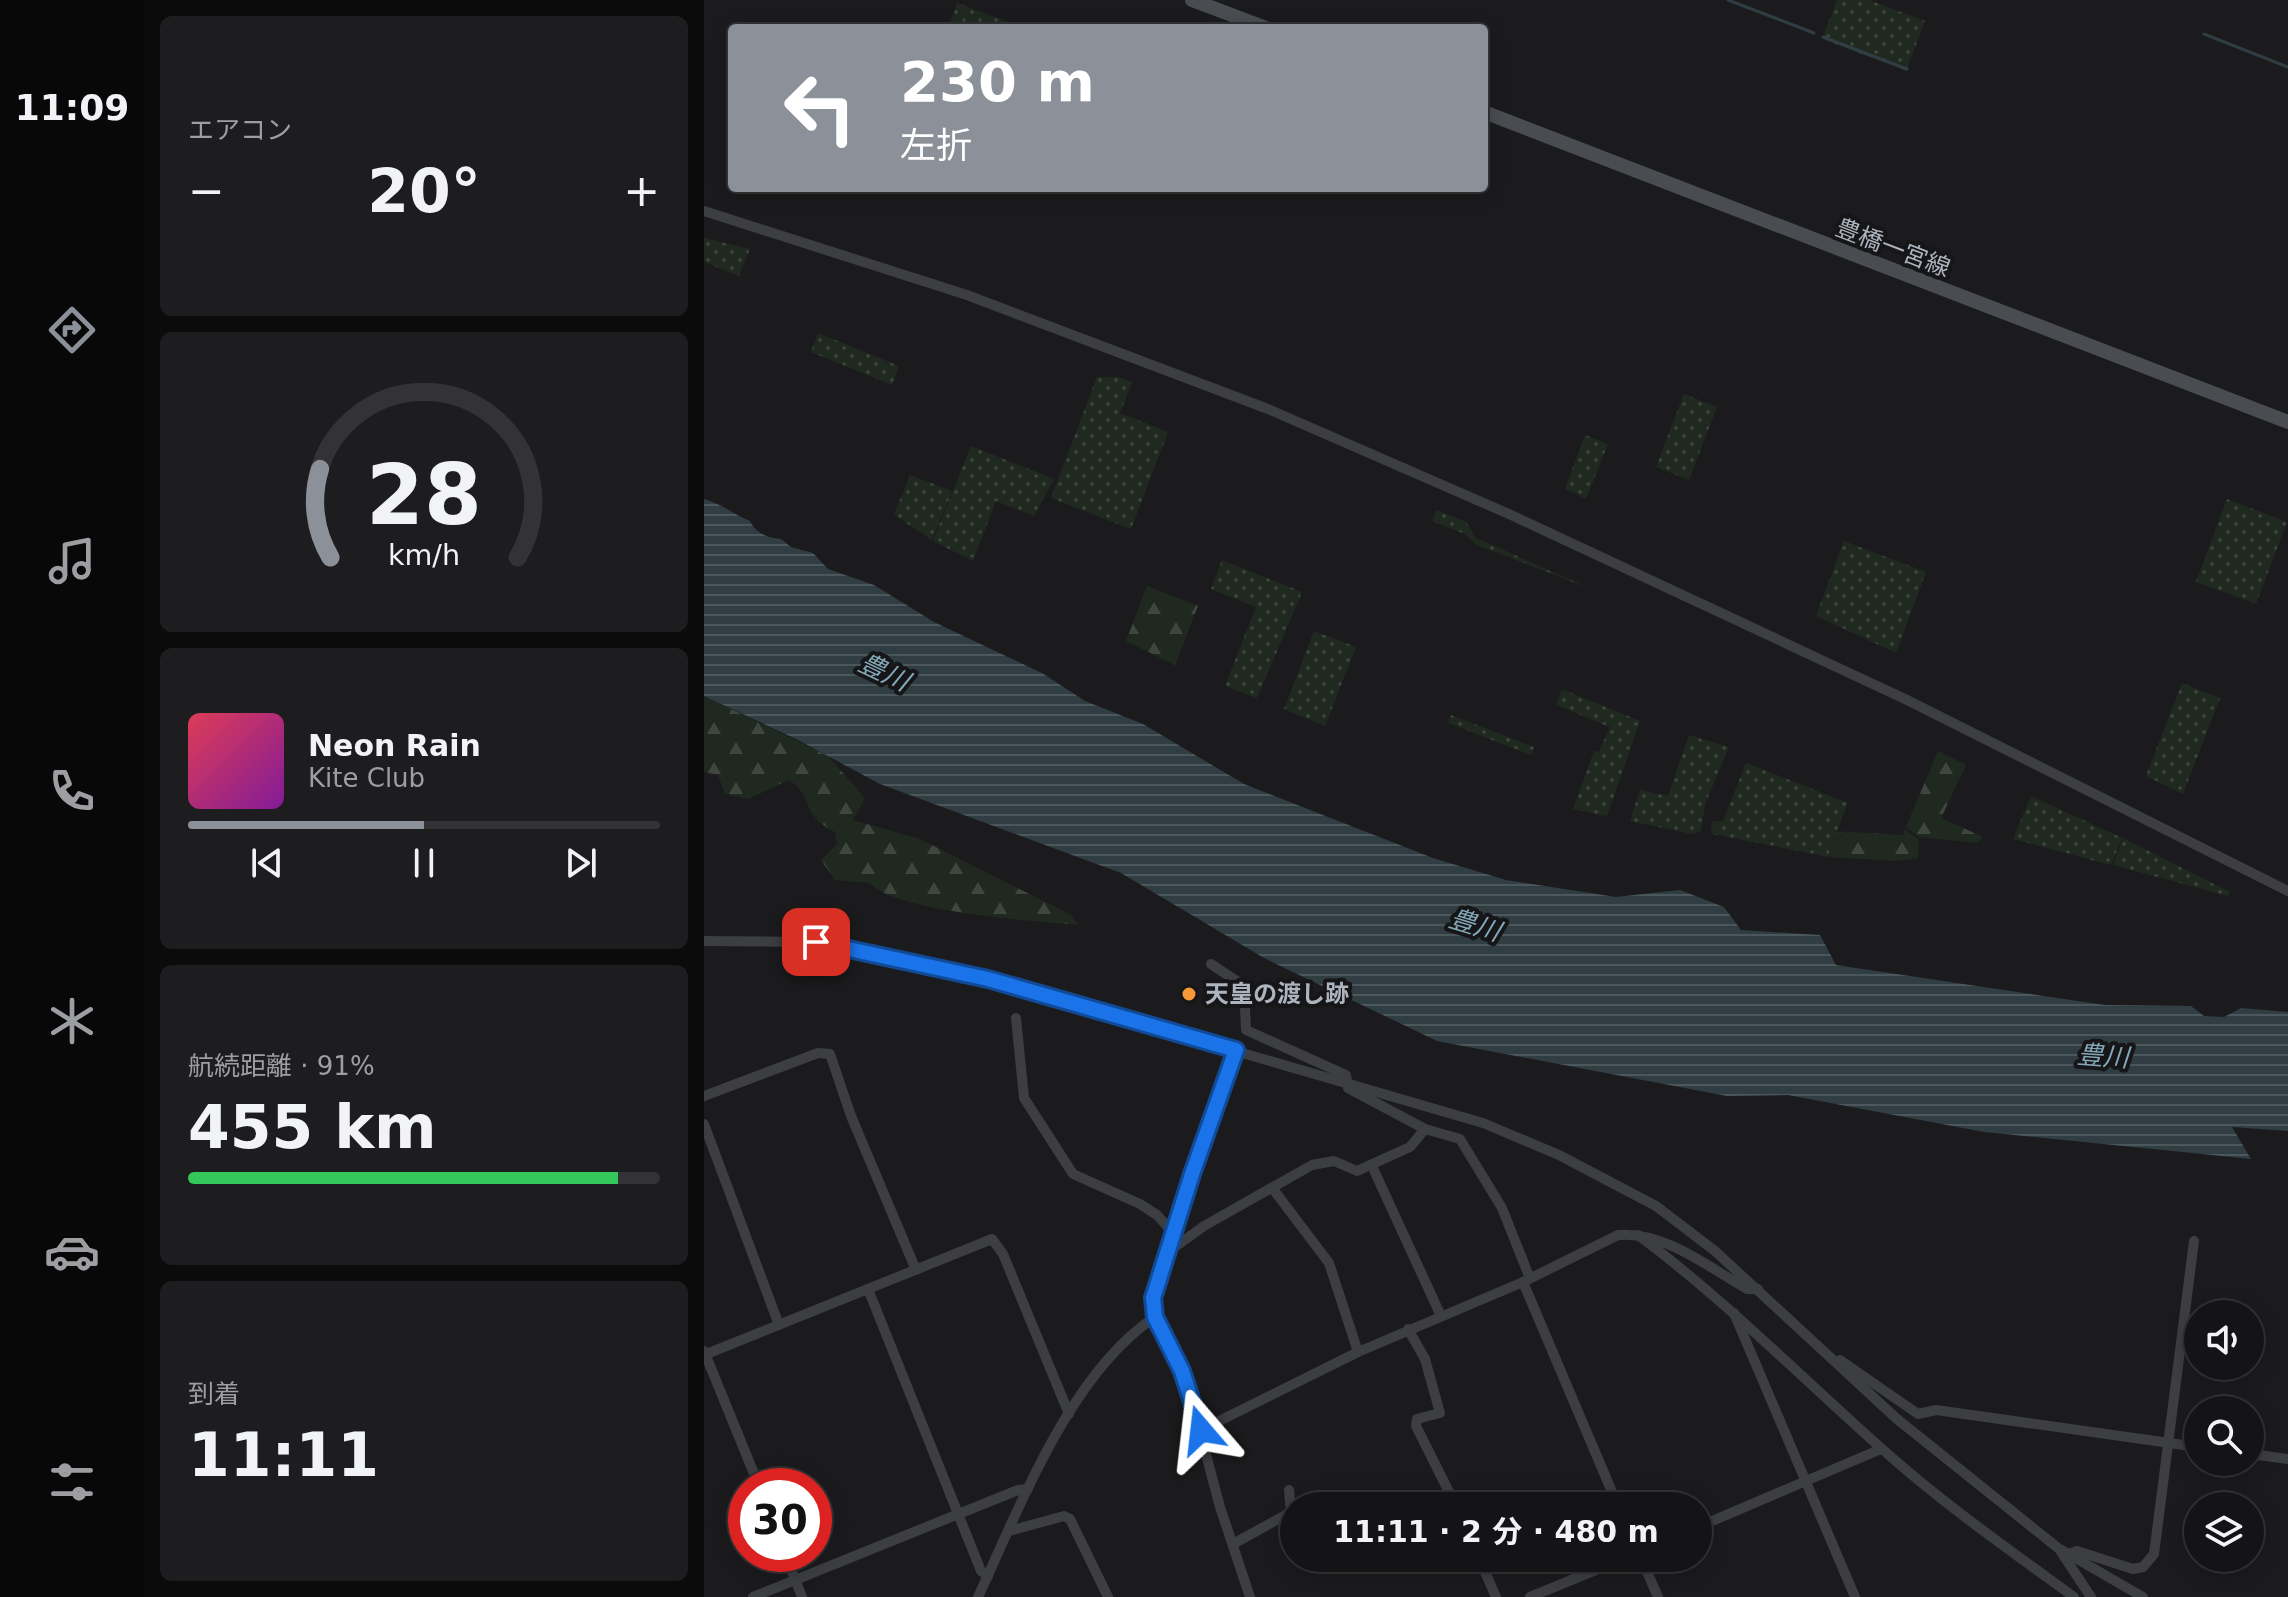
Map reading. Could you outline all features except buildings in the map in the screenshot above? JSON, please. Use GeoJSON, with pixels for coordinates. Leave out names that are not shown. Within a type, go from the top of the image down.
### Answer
{"type":"FeatureCollection","features":[{"type":"Feature","properties":{"kind":"main road"},"geometry":{"type":"LineString","coordinates":[[1192,0],[1255,24]]}},
{"type":"Feature","properties":{"kind":"main road","name":"豊橋一宮線"},"geometry":{"type":"LineString","coordinates":[[1488,114],[2288,422]]}},
{"type":"Feature","properties":{"kind":"street"},"geometry":{"type":"LineString","coordinates":[[704,211],[967,295],[1268,409],[1509,514],[1891,692],[2288,891]]}},
{"type":"Feature","properties":{"kind":"street"},"geometry":{"type":"LineString","coordinates":[[704,941],[816,942],[988,979],[1347,1081],[1483,1123],[1559,1155],[1656,1206],[1758,1289],[1897,1419],[2058,1548],[2143,1597]]}},
{"type":"Feature","properties":{"kind":"street"},"geometry":{"type":"LineString","coordinates":[[1211,964],[1244,986],[1246,1030],[1346,1075],[1348,1088],[1425,1129],[1460,1139],[1469,1149],[1502,1208],[1526,1279],[1612,1492]]}},
{"type":"Feature","properties":{"kind":"street"},"geometry":{"type":"LineString","coordinates":[[1016,1018],[1024,1098],[1073,1174],[1140,1204],[1157,1215],[1174,1234]]}},
{"type":"Feature","properties":{"kind":"street"},"geometry":{"type":"LineString","coordinates":[[1236,1050],[1153,1298],[1155,1317],[1184,1376],[1250,1597]]}},
{"type":"Feature","properties":{"kind":"street"},"geometry":{"type":"LineString","coordinates":[[704,1096],[818,1053],[830,1054],[851,1116],[916,1270]]}},
{"type":"Feature","properties":{"kind":"street"},"geometry":{"type":"LineString","coordinates":[[704,1124],[779,1325]]}},
{"type":"Feature","properties":{"kind":"street"},"geometry":{"type":"LineString","coordinates":[[1168,1252],[1177,1249],[1204,1226],[1322,1161],[1334,1161],[1357,1171],[1410,1147],[1425,1129]]}},
{"type":"Feature","properties":{"kind":"street"},"geometry":{"type":"LineString","coordinates":[[1372,1166],[1441,1316]]}},
{"type":"Feature","properties":{"kind":"street"},"geometry":{"type":"LineString","coordinates":[[1273,1189],[1329,1263],[1358,1352]]}},
{"type":"Feature","properties":{"kind":"street"},"geometry":{"type":"LineString","coordinates":[[1201,1430],[1358,1352],[1618,1235],[1638,1235],[1665,1242],[1747,1289],[1758,1289]]}},
{"type":"Feature","properties":{"kind":"street"},"geometry":{"type":"LineString","coordinates":[[1638,1235],[1734,1311],[1881,1449],[1956,1511],[2074,1597]]}},
{"type":"Feature","properties":{"kind":"street"},"geometry":{"type":"LineString","coordinates":[[752,1468],[704,1354],[992,1239],[1003,1254],[1069,1414]]}},
{"type":"Feature","properties":{"kind":"street"},"geometry":{"type":"LineString","coordinates":[[2069,1554],[2077,1551],[2133,1569],[2149,1562],[2154,1554],[2194,1241]]}},
{"type":"Feature","properties":{"kind":"street"},"geometry":{"type":"LineString","coordinates":[[868,1289],[981,1571],[988,1576]]}},
{"type":"Feature","properties":{"kind":"street"},"geometry":{"type":"LineString","coordinates":[[1734,1311],[1855,1597]]}},
{"type":"Feature","properties":{"kind":"street"},"geometry":{"type":"LineString","coordinates":[[978,1597],[1049,1443],[1126,1339],[1155,1317]]}},
{"type":"Feature","properties":{"kind":"street"},"geometry":{"type":"LineString","coordinates":[[1408,1329],[1425,1359],[1440,1413],[1417,1419],[1416,1426],[1449,1492]]}},
{"type":"Feature","properties":{"kind":"street"},"geometry":{"type":"LineString","coordinates":[[1828,1354],[1845,1362],[1918,1414],[1936,1410],[2184,1446]]}},
{"type":"Feature","properties":{"kind":"street"},"geometry":{"type":"LineString","coordinates":[[1712,1521],[1881,1449]]}},
{"type":"Feature","properties":{"kind":"street"},"geometry":{"type":"LineString","coordinates":[[2264,1456],[2288,1459]]}},
{"type":"Feature","properties":{"kind":"street"},"geometry":{"type":"LineString","coordinates":[[753,1597],[1018,1490],[1028,1489]]}},
{"type":"Feature","properties":{"kind":"street"},"geometry":{"type":"LineString","coordinates":[[1233,1544],[1291,1512],[1289,1490]]}},
{"type":"Feature","properties":{"kind":"street"},"geometry":{"type":"LineString","coordinates":[[1009,1531],[1064,1516],[1070,1519],[1108,1597]]}},
{"type":"Feature","properties":{"kind":"street"},"geometry":{"type":"LineString","coordinates":[[2058,1548],[2091,1597]]}},
{"type":"Feature","properties":{"kind":"street"},"geometry":{"type":"LineString","coordinates":[[792,1572],[802,1597]]}},
{"type":"Feature","properties":{"kind":"street"},"geometry":{"type":"LineString","coordinates":[[1485,1572],[1496,1597]]}},
{"type":"Feature","properties":{"kind":"street"},"geometry":{"type":"LineString","coordinates":[[1530,1597],[1591,1572]]}},
{"type":"Feature","properties":{"kind":"street"},"geometry":{"type":"LineString","coordinates":[[1647,1572],[1658,1597]]}},
{"type":"Feature","properties":{"kind":"green space"},"geometry":{"type":"Polygon","coordinates":[[[1837,0],[1869,0],[1925,21],[1906,71],[1822,39],[1837,0]]]}},
{"type":"Feature","properties":{"kind":"green space"},"geometry":{"type":"Polygon","coordinates":[[[958,3],[1013,24],[949,24],[958,3]]]}},
{"type":"Feature","properties":{"kind":"green space"},"geometry":{"type":"Polygon","coordinates":[[[704,238],[750,249],[739,276],[704,262],[704,238]]]}},
{"type":"Feature","properties":{"kind":"green space"},"geometry":{"type":"Polygon","coordinates":[[[818,333],[899,366],[892,385],[811,352],[818,333]]]}},
{"type":"Feature","properties":{"kind":"green space"},"geometry":{"type":"Polygon","coordinates":[[[1097,377],[1118,377],[1132,382],[1120,413],[1168,432],[1131,529],[1051,498],[1097,377]]]}},
{"type":"Feature","properties":{"kind":"green space"},"geometry":{"type":"Polygon","coordinates":[[[1684,394],[1717,407],[1689,480],[1656,467],[1684,394]]]}},
{"type":"Feature","properties":{"kind":"green space"},"geometry":{"type":"Polygon","coordinates":[[[1585,435],[1608,444],[1586,499],[1565,489],[1585,435]]]}},
{"type":"Feature","properties":{"kind":"green space"},"geometry":{"type":"Polygon","coordinates":[[[971,446],[1054,479],[1034,516],[996,501],[973,561],[933,541],[971,446]]]}},
{"type":"Feature","properties":{"kind":"green space"},"geometry":{"type":"Polygon","coordinates":[[[910,475],[952,491],[932,540],[894,515],[910,475]]]}},
{"type":"Feature","properties":{"kind":"green space"},"geometry":{"type":"Polygon","coordinates":[[[2227,499],[2287,522],[2256,604],[2196,582],[2227,499]]]}},
{"type":"Feature","properties":{"kind":"green space"},"geometry":{"type":"Polygon","coordinates":[[[1436,510],[1466,522],[1476,538],[1594,590],[1477,545],[1465,534],[1432,521],[1436,510]]]}},
{"type":"Feature","properties":{"kind":"green space"},"geometry":{"type":"Polygon","coordinates":[[[1844,541],[1926,572],[1896,653],[1816,616],[1844,541]]]}},
{"type":"Feature","properties":{"kind":"green space"},"geometry":{"type":"Polygon","coordinates":[[[1222,560],[1302,592],[1257,698],[1225,686],[1256,607],[1211,589],[1222,560]]]}},
{"type":"Feature","properties":{"kind":"green space"},"geometry":{"type":"Polygon","coordinates":[[[1147,586],[1198,606],[1175,665],[1126,641],[1147,586]]]}},
{"type":"Feature","properties":{"kind":"green space"},"geometry":{"type":"Polygon","coordinates":[[[1314,631],[1356,647],[1325,726],[1284,709],[1314,631]]]}},
{"type":"Feature","properties":{"kind":"green space"},"geometry":{"type":"Polygon","coordinates":[[[2182,683],[2220,698],[2183,794],[2146,776],[2182,683]]]}},
{"type":"Feature","properties":{"kind":"green space"},"geometry":{"type":"Polygon","coordinates":[[[1562,689],[1640,721],[1607,816],[1573,809],[1594,751],[1599,752],[1610,727],[1556,705],[1562,689]]]}},
{"type":"Feature","properties":{"kind":"green space"},"geometry":{"type":"Polygon","coordinates":[[[704,696],[828,756],[865,798],[853,820],[920,839],[1071,915],[1078,925],[936,908],[884,893],[870,883],[835,880],[821,860],[837,844],[835,832],[816,819],[797,786],[789,780],[748,799],[725,794],[718,775],[704,772],[704,696]]]}},
{"type":"Feature","properties":{"kind":"green space"},"geometry":{"type":"Polygon","coordinates":[[[1451,715],[1534,747],[1531,755],[1448,723],[1451,715]]]}},
{"type":"Feature","properties":{"kind":"green space"},"geometry":{"type":"Polygon","coordinates":[[[1689,735],[1729,747],[1705,804],[1701,831],[1692,834],[1630,821],[1640,790],[1668,796],[1689,735]]]}},
{"type":"Feature","properties":{"kind":"green space"},"geometry":{"type":"Polygon","coordinates":[[[1938,751],[1966,765],[1941,818],[1983,837],[1977,843],[1919,837],[1906,827],[1938,751]]]}},
{"type":"Feature","properties":{"kind":"green space"},"geometry":{"type":"Polygon","coordinates":[[[1746,763],[1848,803],[1837,831],[1848,832],[1830,842],[1829,857],[1712,834],[1711,822],[1723,821],[1746,763]]]}},
{"type":"Feature","properties":{"kind":"green space"},"geometry":{"type":"Polygon","coordinates":[[[2031,796],[2122,838],[2111,865],[2013,839],[2031,796]]]}},
{"type":"Feature","properties":{"kind":"green space"},"geometry":{"type":"Polygon","coordinates":[[[1905,829],[1919,840],[1918,858],[1896,861],[1830,857],[1830,843],[1849,832],[1903,835],[1905,829]]]}},
{"type":"Feature","properties":{"kind":"green space"},"geometry":{"type":"Polygon","coordinates":[[[2123,838],[2230,892],[2228,896],[2113,865],[2123,838]]]}},
{"type":"Feature","properties":{"kind":"water","name":"豊川"},"geometry":{"type":"Polygon","coordinates":[[[704,499],[750,521],[762,534],[813,553],[828,569],[874,585],[934,622],[1042,673],[1085,701],[1143,724],[1244,784],[1433,858],[1506,880],[1616,897],[1680,890],[1724,907],[1741,930],[1820,935],[1836,965],[2105,1005],[2191,1006],[2204,1016],[2224,1017],[2241,1008],[2288,1012],[2288,1131],[2232,1127],[2251,1159],[1984,1132],[1788,1095],[1727,1096],[1437,1041],[1264,958],[1121,873],[880,784],[798,740],[704,696],[704,499]]]}},
{"type":"Feature","properties":{"kind":"waterway"},"geometry":{"type":"LineString","coordinates":[[1728,0],[1814,33]]}},
{"type":"Feature","properties":{"kind":"waterway"},"geometry":{"type":"LineString","coordinates":[[2204,34],[2288,67]]}},
{"type":"Feature","properties":{"kind":"waterway"},"geometry":{"type":"LineString","coordinates":[[1823,37],[1907,69]]}},
{"type":"Feature","properties":{"kind":"place","name":"天皇の渡し跡"},"geometry":{"type":"Point","coordinates":[1189,994]}},
{"type":"Feature","properties":{"kind":"route"},"geometry":{"type":"LineString","coordinates":[[816,942],[988,979],[1236,1050],[1153,1298],[1155,1317],[1182,1371],[1201,1430]]}}]}
